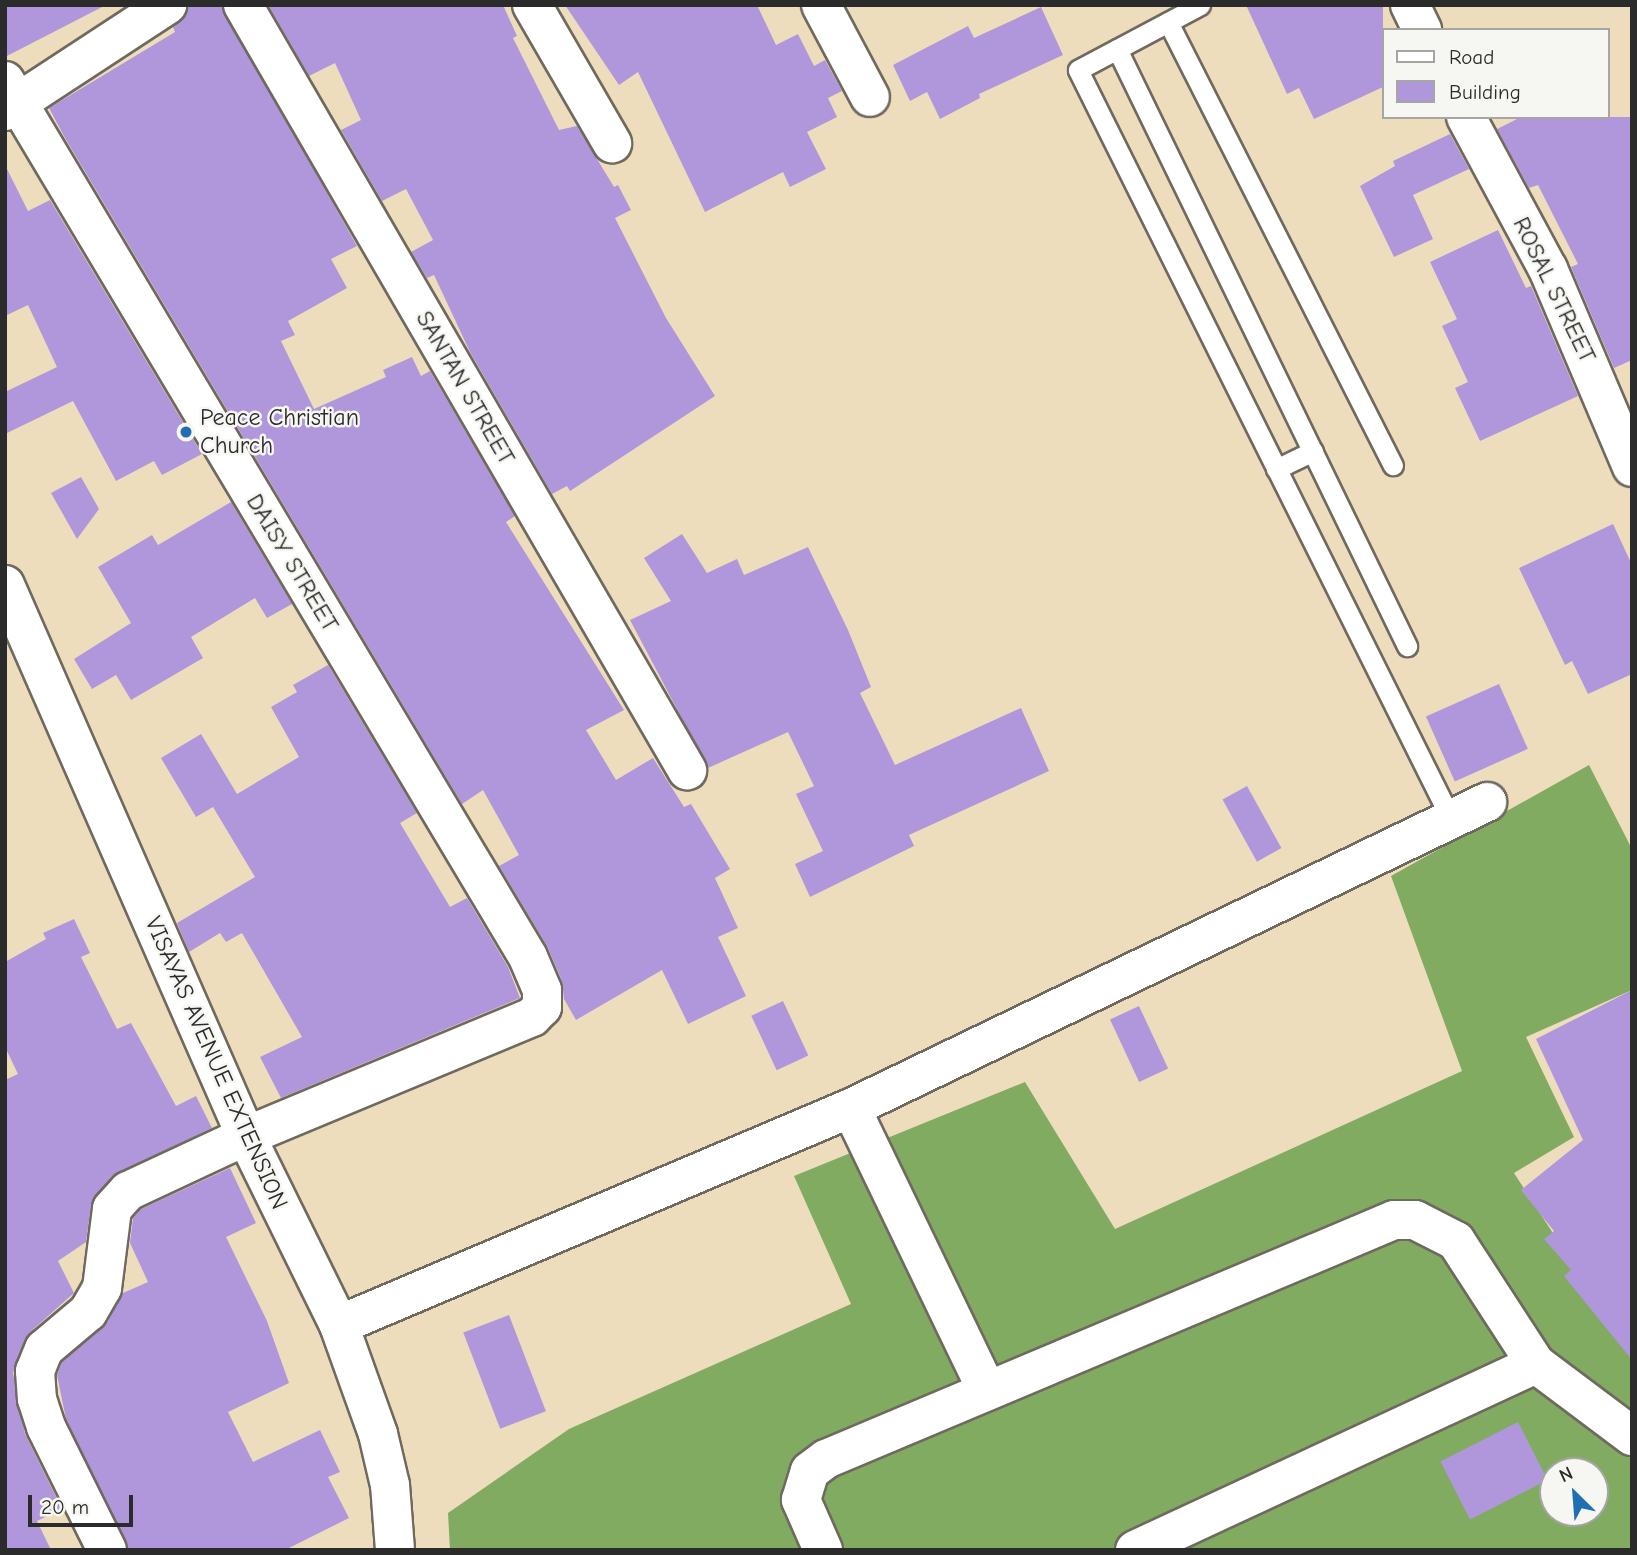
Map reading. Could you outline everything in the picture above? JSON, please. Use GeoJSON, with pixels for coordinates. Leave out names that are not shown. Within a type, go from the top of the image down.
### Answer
{"type":"FeatureCollection","features":[{"type":"Feature","properties":{"kind":"street"},"geometry":{"type":"LineString","coordinates":[[10,98],[167,5]]}},
{"type":"Feature","properties":{"kind":"street","name":"SANTAN STREET"},"geometry":{"type":"LineString","coordinates":[[243,5],[687,770]]}},
{"type":"Feature","properties":{"kind":"street"},"geometry":{"type":"LineString","coordinates":[[532,5],[612,143]]}},
{"type":"Feature","properties":{"kind":"street"},"geometry":{"type":"LineString","coordinates":[[821,5],[870,97]]}},
{"type":"Feature","properties":{"kind":"street"},"geometry":{"type":"LineString","coordinates":[[1410,5],[1421,28]]}},
{"type":"Feature","properties":{"kind":"street","name":"DAISY STREET"},"geometry":{"type":"LineString","coordinates":[[10,98],[528,957],[542,989],[542,1007],[532,1017],[246,1136],[128,1191],[112,1209],[102,1288],[88,1312],[44,1349],[35,1371],[37,1399],[46,1427],[107,1550]]}},
{"type":"Feature","properties":{"kind":"street","name":"ROSAL STREET"},"geometry":{"type":"LineString","coordinates":[[1467,119],[1548,268],[1632,467]]}},
{"type":"Feature","properties":{"kind":"street","name":"VISAYAS AVENUE EXTENSION"},"geometry":{"type":"LineString","coordinates":[[5,585],[246,1136],[340,1325],[378,1434],[390,1485],[395,1550]]}},
{"type":"Feature","properties":{"kind":"street"},"geometry":{"type":"LineString","coordinates":[[340,1325],[851,1108],[1487,802]]}},
{"type":"Feature","properties":{"kind":"street"},"geometry":{"type":"LineString","coordinates":[[851,1108],[988,1391]]}},
{"type":"Feature","properties":{"kind":"street"},"geometry":{"type":"LineString","coordinates":[[823,1550],[801,1500],[810,1471],[826,1459],[1394,1220],[1415,1220],[1456,1241],[1536,1364],[1632,1436]]}},
{"type":"Feature","properties":{"kind":"street"},"geometry":{"type":"LineString","coordinates":[[1135,1550],[1536,1364]]}},
{"type":"Feature","properties":{"kind":"lane"},"geometry":{"type":"LineString","coordinates":[[1200,5],[1078,70],[1451,819]]}},
{"type":"Feature","properties":{"kind":"lane"},"geometry":{"type":"LineString","coordinates":[[1168,22],[1394,466]]}},
{"type":"Feature","properties":{"kind":"lane"},"geometry":{"type":"LineString","coordinates":[[1117,49],[1407,646]]}},
{"type":"Feature","properties":{"kind":"lane"},"geometry":{"type":"LineString","coordinates":[[1276,469],[1312,451]]}},
{"type":"Feature","properties":{"kind":"green space"},"geometry":{"type":"Polygon","coordinates":[[[1589,765],[1632,849],[1632,990],[1526,1037],[1574,1137],[1514,1173],[1632,1355],[1632,1550],[450,1550],[448,1513],[569,1429],[851,1304],[794,1176],[1025,1082],[1115,1229],[1462,1071],[1391,876],[1589,765]]]}},
{"type":"Feature","properties":{"kind":"building"},"geometry":{"type":"Polygon","coordinates":[[[5,5],[106,5],[5,57],[5,5]]]}},
{"type":"Feature","properties":{"kind":"building"},"geometry":{"type":"Polygon","coordinates":[[[189,5],[221,5],[357,246],[331,259],[347,288],[288,321],[295,335],[281,341],[314,409],[386,377],[383,370],[412,357],[421,376],[430,371],[515,516],[506,522],[624,710],[586,730],[616,780],[653,758],[684,807],[691,804],[730,869],[715,878],[738,928],[718,937],[746,996],[688,1024],[662,970],[576,1020],[564,999],[562,981],[548,948],[499,866],[519,855],[483,790],[462,804],[65,138],[49,108],[175,32],[173,27],[186,15],[189,5]]]}},
{"type":"Feature","properties":{"kind":"building"},"geometry":{"type":"Polygon","coordinates":[[[268,5],[503,5],[517,36],[513,38],[559,130],[577,126],[614,187],[618,185],[631,210],[615,218],[666,318],[715,396],[570,491],[567,486],[552,494],[470,352],[434,275],[427,278],[411,252],[433,240],[406,189],[382,201],[341,130],[361,120],[335,63],[309,76],[268,5]]]}},
{"type":"Feature","properties":{"kind":"building"},"geometry":{"type":"Polygon","coordinates":[[[565,5],[757,5],[776,45],[798,34],[814,66],[825,60],[842,91],[828,98],[837,117],[807,132],[826,169],[790,187],[783,172],[705,212],[638,72],[619,85],[565,5]]]}},
{"type":"Feature","properties":{"kind":"building"},"geometry":{"type":"Polygon","coordinates":[[[1246,5],[1383,5],[1382,87],[1314,119],[1299,88],[1287,94],[1246,5]]]}},
{"type":"Feature","properties":{"kind":"building"},"geometry":{"type":"Polygon","coordinates":[[[1041,7],[1063,55],[979,94],[980,98],[940,119],[927,92],[910,101],[893,65],[968,26],[974,38],[1041,7]]]}},
{"type":"Feature","properties":{"kind":"building"},"geometry":{"type":"Polygon","coordinates":[[[1632,117],[1632,360],[1614,368],[1571,267],[1578,264],[1538,185],[1529,188],[1497,129],[1517,119],[1632,117]]]}},
{"type":"Feature","properties":{"kind":"building"},"geometry":{"type":"Polygon","coordinates":[[[1450,134],[1469,169],[1413,195],[1433,239],[1394,257],[1360,186],[1395,166],[1393,161],[1450,134]]]}},
{"type":"Feature","properties":{"kind":"building"},"geometry":{"type":"Polygon","coordinates":[[[5,165],[28,211],[50,200],[202,454],[162,475],[154,461],[116,481],[73,401],[5,434],[5,392],[57,367],[28,305],[5,316],[5,165]]]}},
{"type":"Feature","properties":{"kind":"building"},"geometry":{"type":"Polygon","coordinates":[[[1498,230],[1526,288],[1531,286],[1578,396],[1480,441],[1455,388],[1468,382],[1442,326],[1457,319],[1430,262],[1498,230]]]}},
{"type":"Feature","properties":{"kind":"building"},"geometry":{"type":"Polygon","coordinates":[[[81,477],[99,509],[77,539],[51,493],[81,477]]]}},
{"type":"Feature","properties":{"kind":"building"},"geometry":{"type":"Polygon","coordinates":[[[231,502],[292,604],[267,618],[255,598],[191,637],[203,658],[131,700],[116,675],[92,689],[74,659],[131,623],[98,567],[152,535],[158,545],[231,502]]]}},
{"type":"Feature","properties":{"kind":"building"},"geometry":{"type":"Polygon","coordinates":[[[1613,524],[1632,565],[1632,674],[1588,694],[1572,661],[1565,665],[1519,568],[1613,524]]]}},
{"type":"Feature","properties":{"kind":"building"},"geometry":{"type":"Polygon","coordinates":[[[682,534],[707,573],[737,559],[744,575],[808,547],[848,630],[871,687],[860,693],[895,765],[1021,708],[1049,771],[909,835],[914,846],[810,897],[795,864],[823,851],[796,794],[814,786],[788,732],[708,768],[630,620],[671,601],[644,558],[682,534]]]}},
{"type":"Feature","properties":{"kind":"building"},"geometry":{"type":"Polygon","coordinates":[[[328,665],[417,813],[400,823],[450,907],[467,898],[508,967],[520,998],[281,1098],[260,1057],[302,1037],[242,933],[226,942],[220,933],[189,952],[177,923],[255,877],[213,807],[196,817],[161,758],[201,734],[237,794],[299,757],[271,707],[297,692],[293,685],[328,665]]]}},
{"type":"Feature","properties":{"kind":"building"},"geometry":{"type":"Polygon","coordinates":[[[1499,684],[1528,749],[1455,781],[1426,717],[1499,684]]]}},
{"type":"Feature","properties":{"kind":"building"},"geometry":{"type":"Polygon","coordinates":[[[1247,786],[1281,848],[1257,862],[1223,800],[1247,786]]]}},
{"type":"Feature","properties":{"kind":"building"},"geometry":{"type":"Polygon","coordinates":[[[74,919],[90,953],[81,957],[117,1029],[131,1023],[176,1106],[196,1096],[212,1128],[112,1176],[91,1206],[86,1242],[58,1261],[74,1293],[29,1333],[13,1373],[25,1434],[62,1509],[37,1521],[51,1550],[5,1550],[5,1080],[18,1074],[5,1047],[5,962],[46,939],[43,933],[74,919]]]}},
{"type":"Feature","properties":{"kind":"building"},"geometry":{"type":"Polygon","coordinates":[[[1632,990],[1632,1360],[1564,1276],[1571,1270],[1544,1239],[1554,1231],[1521,1190],[1583,1140],[1536,1039],[1632,990]]]}},
{"type":"Feature","properties":{"kind":"building"},"geometry":{"type":"Polygon","coordinates":[[[783,1001],[808,1055],[777,1070],[751,1016],[783,1001]]]}},
{"type":"Feature","properties":{"kind":"building"},"geometry":{"type":"Polygon","coordinates":[[[1139,1006],[1168,1069],[1139,1082],[1110,1020],[1139,1006]]]}},
{"type":"Feature","properties":{"kind":"building"},"geometry":{"type":"Polygon","coordinates":[[[230,1168],[256,1223],[226,1237],[267,1321],[289,1383],[228,1412],[253,1462],[320,1430],[340,1472],[328,1477],[349,1518],[285,1550],[129,1550],[66,1419],[57,1375],[62,1362],[107,1323],[123,1293],[148,1282],[130,1243],[133,1218],[141,1209],[230,1168]]]}},
{"type":"Feature","properties":{"kind":"building"},"geometry":{"type":"Polygon","coordinates":[[[509,1315],[546,1411],[500,1429],[463,1333],[509,1315]]]}},
{"type":"Feature","properties":{"kind":"building"},"geometry":{"type":"Polygon","coordinates":[[[1518,1422],[1539,1463],[1539,1484],[1470,1519],[1440,1461],[1518,1422]]]}},
{"type":"Feature","properties":{"kind":"place","name":"Peace Christian Church"},"geometry":{"type":"Point","coordinates":[186,432]}}]}
